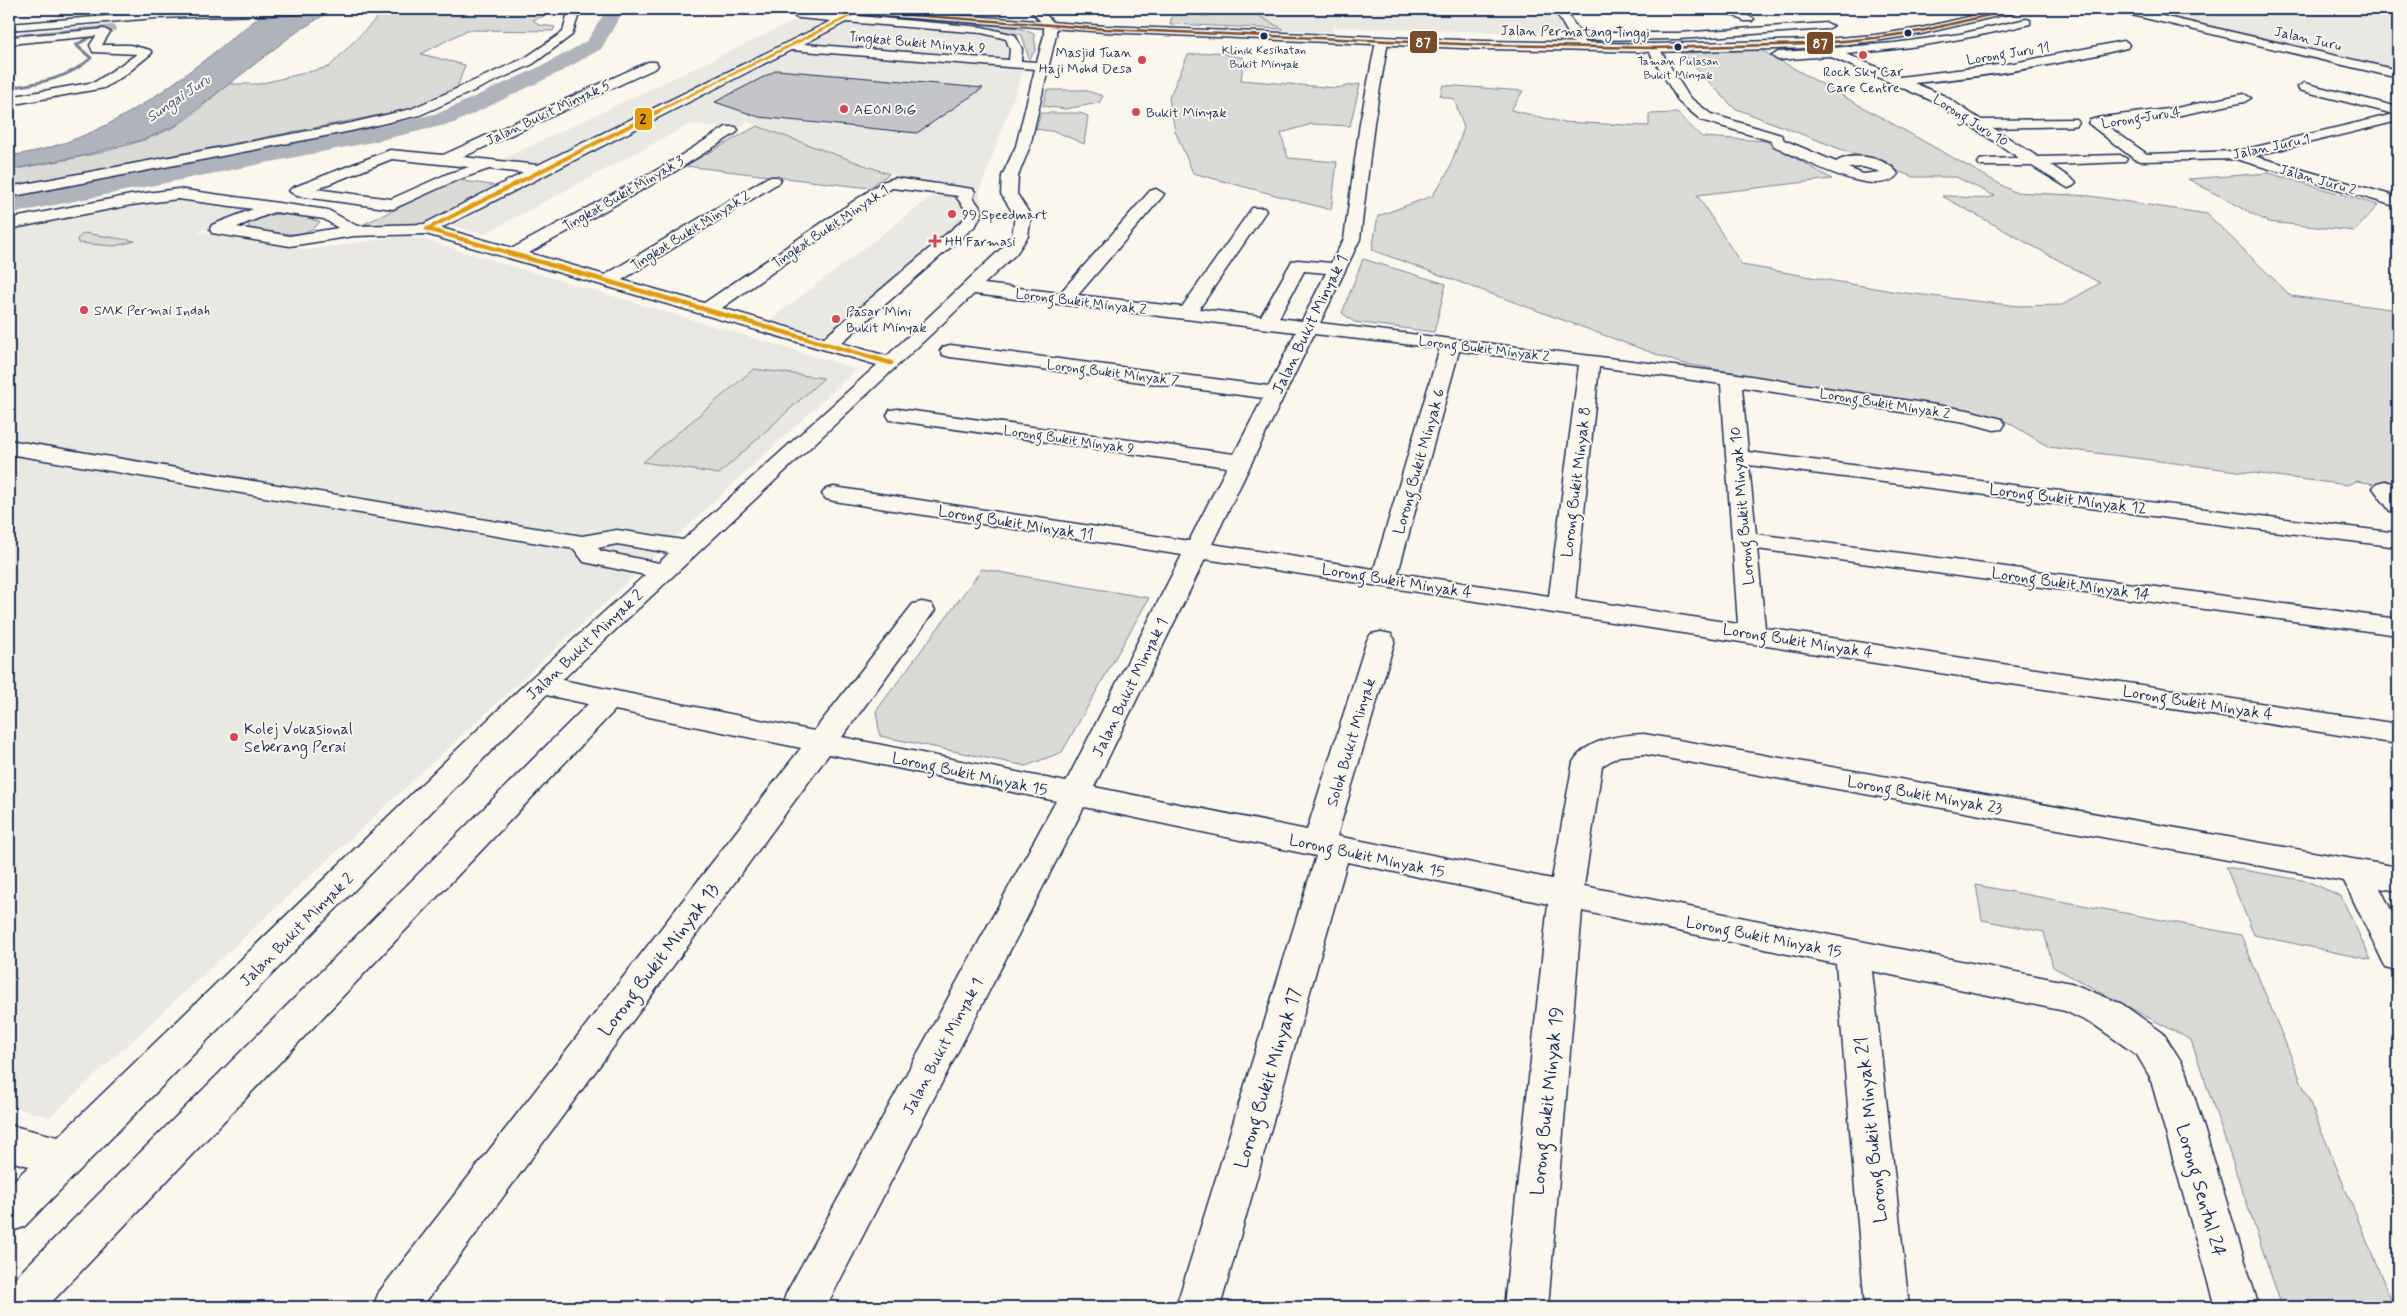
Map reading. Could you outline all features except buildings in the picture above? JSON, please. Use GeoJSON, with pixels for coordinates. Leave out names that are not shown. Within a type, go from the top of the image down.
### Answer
{"type":"FeatureCollection","features":[{"type":"Feature","properties":{"kind":"main road"},"geometry":{"type":"LineString","coordinates":[[9,26],[114,14],[212,9]]}},
{"type":"Feature","properties":{"kind":"main road"},"geometry":{"type":"LineString","coordinates":[[9,26],[135,16],[368,9]]}},
{"type":"Feature","properties":{"kind":"main road"},"geometry":{"type":"LineString","coordinates":[[9,192],[406,115],[529,61],[568,33],[573,16],[581,9]]}},
{"type":"Feature","properties":{"kind":"main road"},"geometry":{"type":"LineString","coordinates":[[829,9],[853,15],[982,30],[1011,37],[1016,48],[1015,65]]}},
{"type":"Feature","properties":{"kind":"main road"},"geometry":{"type":"LineString","coordinates":[[881,9],[940,14],[1050,34]]}},
{"type":"Feature","properties":{"kind":"main road"},"geometry":{"type":"LineString","coordinates":[[1034,9],[1050,34]]}},
{"type":"Feature","properties":{"kind":"main road"},"geometry":{"type":"LineString","coordinates":[[1048,9],[1050,34]]}},
{"type":"Feature","properties":{"kind":"main road"},"geometry":{"type":"LineString","coordinates":[[1559,9],[1580,42],[1827,26]]}},
{"type":"Feature","properties":{"kind":"main road"},"geometry":{"type":"LineString","coordinates":[[1726,9],[1748,19]]}},
{"type":"Feature","properties":{"kind":"main road"},"geometry":{"type":"LineString","coordinates":[[1959,9],[1976,16]]}},
{"type":"Feature","properties":{"kind":"main road","name":"Jalan Permatang Tinggi"},"geometry":{"type":"LineString","coordinates":[[1976,16],[1991,9]]}},
{"type":"Feature","properties":{"kind":"main road","name":"Jalan Permatang Tinggi"},"geometry":{"type":"LineString","coordinates":[[1175,32],[1382,41],[1580,42],[1653,48],[1812,44],[1876,38],[2015,9]]}},
{"type":"Feature","properties":{"kind":"main road","name":"Jalan Juru"},"geometry":{"type":"LineString","coordinates":[[2119,9],[2398,74]]}},
{"type":"Feature","properties":{"kind":"main road"},"geometry":{"type":"LineString","coordinates":[[940,14],[1009,12]]}},
{"type":"Feature","properties":{"kind":"main road"},"geometry":{"type":"LineString","coordinates":[[427,229],[539,170],[853,15]]}},
{"type":"Feature","properties":{"kind":"main road"},"geometry":{"type":"LineString","coordinates":[[800,16],[853,15],[996,22],[1050,34]]}},
{"type":"Feature","properties":{"kind":"main road"},"geometry":{"type":"LineString","coordinates":[[1073,16],[1124,26],[1175,32]]}},
{"type":"Feature","properties":{"kind":"main road"},"geometry":{"type":"LineString","coordinates":[[996,22],[1050,34],[1175,32]]}},
{"type":"Feature","properties":{"kind":"main road"},"geometry":{"type":"LineString","coordinates":[[1778,56],[1834,53],[1945,40],[2026,22]]}},
{"type":"Feature","properties":{"kind":"main road"},"geometry":{"type":"LineString","coordinates":[[9,40],[102,32],[96,45],[98,49],[130,49],[146,53],[122,72],[99,85],[9,101]]}},
{"type":"Feature","properties":{"kind":"main road","name":"Tingkat Bukit Minyak 9"},"geometry":{"type":"LineString","coordinates":[[788,46],[1015,65],[1050,34]]}},
{"type":"Feature","properties":{"kind":"main road","name":"Jalan Bukit Minyak 2"},"geometry":{"type":"LineString","coordinates":[[9,1213],[540,685],[686,548],[891,363],[1010,250],[1020,236],[1023,216],[1009,194],[1010,176],[1023,146],[1050,34]]}},
{"type":"Feature","properties":{"kind":"main road","name":"Jalan Bukit Minyak 1"},"geometry":{"type":"LineString","coordinates":[[803,1307],[1075,795],[1352,239],[1367,124],[1382,41]]}},
{"type":"Feature","properties":{"kind":"main road","name":"Lorong Juru 10"},"geometry":{"type":"LineString","coordinates":[[1812,44],[1940,99],[2068,183]]}},
{"type":"Feature","properties":{"kind":"main road","name":"Lorong Juru 11"},"geometry":{"type":"LineString","coordinates":[[1895,80],[1953,77],[2033,65],[2123,45]]}},
{"type":"Feature","properties":{"kind":"main road"},"geometry":{"type":"LineString","coordinates":[[1653,48],[1684,99],[1706,117],[1776,138],[1828,149],[1859,162],[1882,167],[1890,172],[1890,174],[1881,178],[1865,178],[1841,170],[1779,143],[1776,138]]}},
{"type":"Feature","properties":{"kind":"main road","name":"Jalan Bukit Minyak 5"},"geometry":{"type":"LineString","coordinates":[[445,160],[652,64]]}},
{"type":"Feature","properties":{"kind":"main road"},"geometry":{"type":"LineString","coordinates":[[2304,87],[2398,111]]}},
{"type":"Feature","properties":{"kind":"main road","name":"Lorong Juru 4"},"geometry":{"type":"LineString","coordinates":[[2142,158],[2095,123],[2102,120],[2176,112],[2244,98]]}},
{"type":"Feature","properties":{"kind":"main road","name":"Jalan Juru 1"},"geometry":{"type":"LineString","coordinates":[[2142,158],[2238,155],[2398,117]]}},
{"type":"Feature","properties":{"kind":"main road"},"geometry":{"type":"LineString","coordinates":[[1978,124],[2071,122]]}},
{"type":"Feature","properties":{"kind":"main road","name":"Tingkat Bukit Minyak 3"},"geometry":{"type":"LineString","coordinates":[[515,254],[669,168],[731,130]]}},
{"type":"Feature","properties":{"kind":"main road"},"geometry":{"type":"LineString","coordinates":[[490,165],[452,177],[394,204],[297,191],[350,168],[390,154],[539,170]]}},
{"type":"Feature","properties":{"kind":"main road","name":"Jalan Juru 2"},"geometry":{"type":"LineString","coordinates":[[2238,155],[2398,202]]}},
{"type":"Feature","properties":{"kind":"main road"},"geometry":{"type":"LineString","coordinates":[[1985,163],[2120,159]]}},
{"type":"Feature","properties":{"kind":"main road"},"geometry":{"type":"LineString","coordinates":[[1841,170],[1840,165],[1859,162]]}},
{"type":"Feature","properties":{"kind":"main road","name":"Tingkat Bukit Minyak 2"},"geometry":{"type":"LineString","coordinates":[[607,281],[773,180]]}},
{"type":"Feature","properties":{"kind":"main road","name":"Tingkat Bukit Minyak 1"},"geometry":{"type":"LineString","coordinates":[[707,310],[887,185],[895,183],[967,192],[965,198],[975,211],[970,222],[828,344]]}},
{"type":"Feature","properties":{"kind":"main road"},"geometry":{"type":"LineString","coordinates":[[2376,196],[2398,189]]}},
{"type":"Feature","properties":{"kind":"main road"},"geometry":{"type":"LineString","coordinates":[[9,224],[158,195],[178,194],[328,215],[354,231]]}},
{"type":"Feature","properties":{"kind":"main road"},"geometry":{"type":"LineString","coordinates":[[1065,299],[1156,194]]}},
{"type":"Feature","properties":{"kind":"main road"},"geometry":{"type":"LineString","coordinates":[[271,208],[218,229],[290,241],[354,231],[427,229],[891,363]]}},
{"type":"Feature","properties":{"kind":"main road"},"geometry":{"type":"LineString","coordinates":[[1186,314],[1258,211]]}},
{"type":"Feature","properties":{"kind":"main road"},"geometry":{"type":"LineString","coordinates":[[1267,323],[1298,265],[1337,269]]}},
{"type":"Feature","properties":{"kind":"main road","name":"Lorong Bukit Minyak 2"},"geometry":{"type":"LineString","coordinates":[[971,288],[1590,360],[1731,379],[1968,416],[1994,424]]}},
{"type":"Feature","properties":{"kind":"main road","name":"Lorong Bukit Minyak 6"},"geometry":{"type":"LineString","coordinates":[[1384,578],[1451,344]]}},
{"type":"Feature","properties":{"kind":"main road","name":"Lorong Bukit Minyak 7"},"geometry":{"type":"LineString","coordinates":[[950,351],[1275,393]]}},
{"type":"Feature","properties":{"kind":"main road","name":"Lorong Bukit Minyak 8"},"geometry":{"type":"LineString","coordinates":[[1561,605],[1590,360]]}},
{"type":"Feature","properties":{"kind":"main road","name":"Lorong Bukit Minyak 10"},"geometry":{"type":"LineString","coordinates":[[1731,379],[1752,633]]}},
{"type":"Feature","properties":{"kind":"main road","name":"Lorong Bukit Minyak 9"},"geometry":{"type":"LineString","coordinates":[[898,415],[1241,462]]}},
{"type":"Feature","properties":{"kind":"main road"},"geometry":{"type":"LineString","coordinates":[[9,447],[582,543],[617,537],[686,548]]}},
{"type":"Feature","properties":{"kind":"main road","name":"Lorong Bukit Minyak 12"},"geometry":{"type":"LineString","coordinates":[[1737,457],[2398,540]]}},
{"type":"Feature","properties":{"kind":"main road","name":"Lorong Bukit Minyak 11"},"geometry":{"type":"LineString","coordinates":[[834,494],[1197,550]]}},
{"type":"Feature","properties":{"kind":"main road","name":"Lorong Bukit Minyak 14"},"geometry":{"type":"LineString","coordinates":[[1744,540],[2398,627]]}},
{"type":"Feature","properties":{"kind":"main road"},"geometry":{"type":"LineString","coordinates":[[582,543],[593,557],[663,571]]}},
{"type":"Feature","properties":{"kind":"main road","name":"Lorong Bukit Minyak 4"},"geometry":{"type":"LineString","coordinates":[[1197,550],[1752,633],[2398,734]]}},
{"type":"Feature","properties":{"kind":"main road","name":"Lorong Bukit Minyak 13"},"geometry":{"type":"LineString","coordinates":[[395,1307],[922,610]]}},
{"type":"Feature","properties":{"kind":"main road","name":"Solok Bukit Minyak"},"geometry":{"type":"LineString","coordinates":[[1326,846],[1381,640]]}},
{"type":"Feature","properties":{"kind":"main road","name":"Lorong Bukit Minyak 15"},"geometry":{"type":"LineString","coordinates":[[540,685],[2071,998],[2109,1015],[2150,1044],[2168,1073]]}},
{"type":"Feature","properties":{"kind":"main road"},"geometry":{"type":"LineString","coordinates":[[17,1307],[609,699]]}},
{"type":"Feature","properties":{"kind":"main road","name":"Lorong Bukit Minyak 23"},"geometry":{"type":"LineString","coordinates":[[1566,896],[1588,762],[1600,752],[1613,748],[1644,744],[2398,878]]}},
{"type":"Feature","properties":{"kind":"main road","name":"Lorong Bukit Minyak 17"},"geometry":{"type":"LineString","coordinates":[[1198,1307],[1326,846]]}},
{"type":"Feature","properties":{"kind":"main road"},"geometry":{"type":"LineString","coordinates":[[2355,871],[2398,958]]}},
{"type":"Feature","properties":{"kind":"main road","name":"Lorong Bukit Minyak 19"},"geometry":{"type":"LineString","coordinates":[[1526,1307],[1566,896]]}},
{"type":"Feature","properties":{"kind":"main road","name":"Lorong Bukit Minyak 21"},"geometry":{"type":"LineString","coordinates":[[1853,954],[1887,1307]]}},
{"type":"Feature","properties":{"kind":"main road","name":"Lorong Sentul 24"},"geometry":{"type":"LineString","coordinates":[[2168,1073],[2237,1307]]}},
{"type":"Feature","properties":{"kind":"main road"},"geometry":{"type":"LineString","coordinates":[[9,1143],[66,1156]]}},
{"type":"Feature","properties":{"kind":"shaded area","name":"Klinik Kesihatan Bukit Minyak"},"geometry":{"type":"Polygon","coordinates":[[[1174,9],[1551,9],[1568,34],[1332,27],[1333,32],[1170,24],[1174,9]]]}},
{"type":"Feature","properties":{"kind":"shaded area"},"geometry":{"type":"Polygon","coordinates":[[[1174,9],[1189,9],[1201,16],[1265,9],[1259,16],[1283,29],[1170,24],[1174,9]]]}},
{"type":"Feature","properties":{"kind":"shaded area"},"geometry":{"type":"Polygon","coordinates":[[[2131,9],[2398,9],[2398,69],[2131,9]]]}},
{"type":"Feature","properties":{"kind":"shaded area"},"geometry":{"type":"Polygon","coordinates":[[[546,11],[547,15],[533,20],[539,25],[555,27],[553,31],[467,30],[421,54],[465,65],[457,88],[411,109],[9,187],[9,170],[72,159],[114,149],[155,136],[181,123],[228,84],[259,84],[329,67],[379,16],[546,11]]]}},
{"type":"Feature","properties":{"kind":"shaded area"},"geometry":{"type":"Polygon","coordinates":[[[867,14],[1020,28],[1034,34],[1036,50],[1029,59],[1022,35],[993,29],[859,16],[867,14]]]}},
{"type":"Feature","properties":{"kind":"shaded area"},"geometry":{"type":"Polygon","coordinates":[[[805,16],[945,27],[1011,37],[1015,65],[1023,72],[980,190],[980,220],[843,343],[769,321],[945,186],[910,181],[747,122],[737,129],[690,124],[484,234],[440,222],[538,171],[490,165],[805,16]]]}},
{"type":"Feature","properties":{"kind":"shaded area"},"geometry":{"type":"Polygon","coordinates":[[[1761,50],[2014,192],[2090,196],[2207,214],[2291,296],[2398,310],[2398,488],[2357,481],[2347,485],[2049,447],[2004,420],[1680,363],[1372,250],[1378,216],[1432,196],[1448,172],[1464,128],[1454,99],[1440,96],[1443,85],[1523,91],[1511,110],[1561,122],[1649,126],[1649,114],[1677,113],[1702,137],[1766,141],[1832,179],[1697,195],[1742,265],[1897,292],[2018,306],[2062,305],[2100,283],[1942,196],[1989,198],[1995,196],[1956,177],[1913,177],[1734,108],[1681,53],[1761,50]]]}},
{"type":"Feature","properties":{"kind":"shaded area"},"geometry":{"type":"Polygon","coordinates":[[[1216,52],[1244,58],[1241,80],[1336,88],[1360,84],[1350,126],[1312,124],[1281,133],[1288,158],[1337,162],[1331,210],[1193,173],[1175,131],[1169,98],[1188,55],[1216,52]]]}},
{"type":"Feature","properties":{"kind":"shaded area"},"geometry":{"type":"Polygon","coordinates":[[[1047,90],[1084,90],[1103,96],[1099,103],[1065,109],[1043,106],[1047,90]]]}},
{"type":"Feature","properties":{"kind":"shaded area"},"geometry":{"type":"Polygon","coordinates":[[[1041,113],[1080,113],[1088,116],[1084,144],[1057,132],[1036,129],[1041,113]]]}},
{"type":"Feature","properties":{"kind":"shaded area"},"geometry":{"type":"Polygon","coordinates":[[[757,126],[889,174],[869,188],[685,166],[757,126]]]}},
{"type":"Feature","properties":{"kind":"shaded area"},"geometry":{"type":"Polygon","coordinates":[[[2269,173],[2378,205],[2355,231],[2268,222],[2188,179],[2269,173]]]}},
{"type":"Feature","properties":{"kind":"shaded area"},"geometry":{"type":"Polygon","coordinates":[[[457,180],[498,186],[418,226],[393,228],[364,224],[457,180]]]}},
{"type":"Feature","properties":{"kind":"shaded area","name":"Kolej Vokasional Seberang Perai"},"geometry":{"type":"Polygon","coordinates":[[[181,199],[255,209],[198,232],[308,250],[408,235],[857,369],[50,1117],[9,1106],[9,229],[128,204],[181,199]]]}},
{"type":"Feature","properties":{"kind":"shaded area"},"geometry":{"type":"Polygon","coordinates":[[[283,214],[305,217],[320,222],[305,232],[296,234],[249,228],[248,223],[270,215],[283,214]]]}},
{"type":"Feature","properties":{"kind":"shaded area"},"geometry":{"type":"Polygon","coordinates":[[[84,233],[135,241],[115,246],[78,243],[77,239],[84,233]]]}},
{"type":"Feature","properties":{"kind":"shaded area"},"geometry":{"type":"Polygon","coordinates":[[[1363,259],[1446,284],[1434,332],[1354,322],[1342,313],[1363,259]]]}},
{"type":"Feature","properties":{"kind":"shaded area"},"geometry":{"type":"Polygon","coordinates":[[[754,369],[824,378],[719,474],[643,462],[754,369]]]}},
{"type":"Feature","properties":{"kind":"shaded area"},"geometry":{"type":"Polygon","coordinates":[[[982,569],[1149,598],[1062,752],[1026,766],[880,736],[876,711],[982,569]]]}},
{"type":"Feature","properties":{"kind":"shaded area"},"geometry":{"type":"Polygon","coordinates":[[[2226,867],[2307,881],[2341,896],[2371,960],[2254,935],[2226,867]]]}},
{"type":"Feature","properties":{"kind":"shaded area"},"geometry":{"type":"Polygon","coordinates":[[[1976,885],[2241,935],[2394,1307],[2282,1307],[2191,1040],[2053,967],[2044,932],[1982,920],[1976,885]]]}},
{"type":"Feature","properties":{"kind":"water","name":"Sungai Juru"},"geometry":{"type":"Polygon","coordinates":[[[271,9],[333,9],[291,36],[175,126],[145,139],[82,156],[9,170],[9,156],[38,151],[65,142],[116,120],[140,106],[188,73],[271,9]]]}},
{"type":"Feature","properties":{"kind":"waterway"},"geometry":{"type":"LineString","coordinates":[[9,206],[372,135],[446,118],[553,68],[594,45],[613,13]]}},
{"type":"Feature","properties":{"kind":"waterway"},"geometry":{"type":"LineString","coordinates":[[9,37],[112,28],[96,34]]}},
{"type":"Feature","properties":{"kind":"waterway"},"geometry":{"type":"LineString","coordinates":[[9,88],[53,79],[73,71],[91,58],[76,45],[96,34]]}},
{"type":"Feature","properties":{"kind":"transit line","name":"87"},"geometry":{"type":"LineString","coordinates":[[829,9],[1105,29],[1484,45],[1653,48],[1812,44],[1875,38],[1921,31],[2015,9]]}},
{"type":"Feature","properties":{"kind":"transit line","name":"2"},"geometry":{"type":"LineString","coordinates":[[860,11],[552,164],[427,229],[891,363]]}},
{"type":"Feature","properties":{"kind":"place","name":"Klinik Kesihatan Bukit Minyak"},"geometry":{"type":"Point","coordinates":[1264,36]}},
{"type":"Feature","properties":{"kind":"place","name":"Taman Pulasan Bukit Minyak"},"geometry":{"type":"Point","coordinates":[1678,47]}},
{"type":"Feature","properties":{"kind":"place","name":"Rock Sky Car Care Centre"},"geometry":{"type":"Point","coordinates":[1863,55]}},
{"type":"Feature","properties":{"kind":"place","name":"Masjid Tuan Haji Mohd Desa"},"geometry":{"type":"Point","coordinates":[1142,60]}},
{"type":"Feature","properties":{"kind":"place","name":"AEON BiG"},"geometry":{"type":"Point","coordinates":[844,109]}},
{"type":"Feature","properties":{"kind":"place","name":"Bukit Minyak"},"geometry":{"type":"Point","coordinates":[1136,112]}},
{"type":"Feature","properties":{"kind":"place","name":"99 Speedmart"},"geometry":{"type":"Point","coordinates":[952,214]}},
{"type":"Feature","properties":{"kind":"place","name":"HH Farmasi"},"geometry":{"type":"Point","coordinates":[935,241]}},
{"type":"Feature","properties":{"kind":"place","name":"SMK Permai Indah"},"geometry":{"type":"Point","coordinates":[84,310]}},
{"type":"Feature","properties":{"kind":"place","name":"Pasar Mini Bukit Minyak"},"geometry":{"type":"Point","coordinates":[836,319]}},
{"type":"Feature","properties":{"kind":"place","name":"Kolej Vokasional Seberang Perai"},"geometry":{"type":"Point","coordinates":[234,737]}}]}
